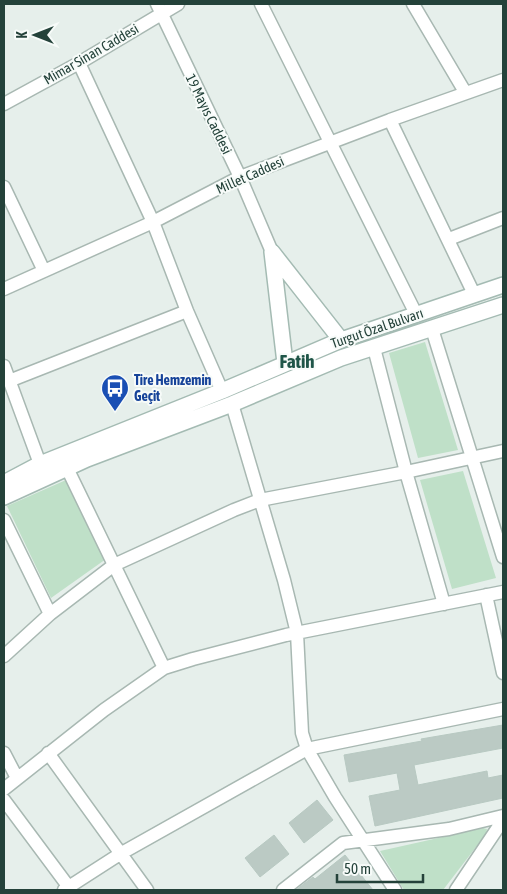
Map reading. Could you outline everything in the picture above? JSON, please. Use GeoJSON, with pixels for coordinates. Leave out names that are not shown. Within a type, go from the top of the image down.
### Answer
{"type":"FeatureCollection","features":[{"type":"Feature","properties":{"kind":"main road"},"geometry":{"type":"LineString","coordinates":[[272,252],[341,340]]}},
{"type":"Feature","properties":{"kind":"main road"},"geometry":{"type":"LineString","coordinates":[[272,252],[285,363]]}},
{"type":"Feature","properties":{"kind":"main road","name":"Turgut Özal Bulvarı"},"geometry":{"type":"LineString","coordinates":[[4,483],[40,464],[222,391],[341,340],[503,285]]}},
{"type":"Feature","properties":{"kind":"main road","name":"Turgut Özal Bulvarı"},"geometry":{"type":"LineString","coordinates":[[4,497],[67,468],[232,404],[341,358],[503,305]]}},
{"type":"Feature","properties":{"kind":"street","name":"Mimar Sinan Caddesi"},"geometry":{"type":"LineString","coordinates":[[4,104],[79,63],[159,8],[178,4]]}},
{"type":"Feature","properties":{"kind":"street"},"geometry":{"type":"LineString","coordinates":[[261,4],[416,314]]}},
{"type":"Feature","properties":{"kind":"street"},"geometry":{"type":"LineString","coordinates":[[413,4],[465,92]]}},
{"type":"Feature","properties":{"kind":"street","name":"19 Mayıs Caddesi"},"geometry":{"type":"LineString","coordinates":[[159,8],[240,177],[272,252]]}},
{"type":"Feature","properties":{"kind":"street"},"geometry":{"type":"LineString","coordinates":[[79,63],[153,222],[187,311],[222,391]]}},
{"type":"Feature","properties":{"kind":"street","name":"Millet Caddesi"},"geometry":{"type":"LineString","coordinates":[[4,289],[153,222],[240,177],[465,92],[503,80]]}},
{"type":"Feature","properties":{"kind":"street"},"geometry":{"type":"LineString","coordinates":[[390,120],[474,294]]}},
{"type":"Feature","properties":{"kind":"street"},"geometry":{"type":"LineString","coordinates":[[4,187],[44,271]]}},
{"type":"Feature","properties":{"kind":"street"},"geometry":{"type":"LineString","coordinates":[[449,239],[503,218]]}},
{"type":"Feature","properties":{"kind":"street"},"geometry":{"type":"LineString","coordinates":[[9,381],[187,311]]}},
{"type":"Feature","properties":{"kind":"street"},"geometry":{"type":"LineString","coordinates":[[432,328],[503,557]]}},
{"type":"Feature","properties":{"kind":"street"},"geometry":{"type":"LineString","coordinates":[[374,348],[406,472],[444,604]]}},
{"type":"Feature","properties":{"kind":"street"},"geometry":{"type":"LineString","coordinates":[[4,366],[40,464]]}},
{"type":"Feature","properties":{"kind":"street"},"geometry":{"type":"LineString","coordinates":[[232,404],[284,580],[296,633],[302,733],[308,749],[335,797],[395,890]]}},
{"type":"Feature","properties":{"kind":"street"},"geometry":{"type":"LineString","coordinates":[[4,656],[50,614],[114,565],[234,510],[260,500],[503,451]]}},
{"type":"Feature","properties":{"kind":"street"},"geometry":{"type":"LineString","coordinates":[[67,468],[164,668]]}},
{"type":"Feature","properties":{"kind":"street"},"geometry":{"type":"LineString","coordinates":[[4,520],[50,614]]}},
{"type":"Feature","properties":{"kind":"street"},"geometry":{"type":"LineString","coordinates":[[4,789],[104,710],[164,668],[296,633],[503,592]]}},
{"type":"Feature","properties":{"kind":"street"},"geometry":{"type":"LineString","coordinates":[[486,595],[503,673]]}},
{"type":"Feature","properties":{"kind":"street"},"geometry":{"type":"LineString","coordinates":[[4,800],[68,889],[120,854],[308,749],[503,709]]}},
{"type":"Feature","properties":{"kind":"street"},"geometry":{"type":"LineString","coordinates":[[4,753],[17,778]]}},
{"type":"Feature","properties":{"kind":"street"},"geometry":{"type":"LineString","coordinates":[[48,753],[147,890]]}},
{"type":"Feature","properties":{"kind":"street"},"geometry":{"type":"LineString","coordinates":[[283,890],[343,843],[449,829],[503,818]]}},
{"type":"Feature","properties":{"kind":"street"},"geometry":{"type":"LineString","coordinates":[[456,890],[503,818]]}},
{"type":"Feature","properties":{"kind":"green space"},"geometry":{"type":"Polygon","coordinates":[[[425,342],[458,450],[418,458],[389,353],[425,342]]]}},
{"type":"Feature","properties":{"kind":"green space"},"geometry":{"type":"Polygon","coordinates":[[[463,471],[496,578],[452,589],[420,480],[463,471]]]}},
{"type":"Feature","properties":{"kind":"green space"},"geometry":{"type":"Polygon","coordinates":[[[66,480],[106,559],[51,598],[7,506],[66,480]]]}},
{"type":"Feature","properties":{"kind":"green space"},"geometry":{"type":"Polygon","coordinates":[[[483,828],[487,829],[486,834],[443,890],[404,890],[380,851],[483,828]]]}},
{"type":"Feature","properties":{"kind":"building"},"geometry":{"type":"Polygon","coordinates":[[[503,725],[503,748],[414,765],[418,785],[487,771],[488,778],[503,775],[503,798],[375,826],[369,796],[400,790],[397,773],[349,782],[344,755],[503,725]]]}},
{"type":"Feature","properties":{"kind":"building"},"geometry":{"type":"Polygon","coordinates":[[[317,800],[333,820],[304,843],[289,823],[317,800]]]}},
{"type":"Feature","properties":{"kind":"building"},"geometry":{"type":"Polygon","coordinates":[[[274,835],[289,854],[260,877],[245,858],[274,835]]]}},
{"type":"Feature","properties":{"kind":"building"},"geometry":{"type":"Polygon","coordinates":[[[345,855],[373,890],[296,890],[313,877],[315,879],[345,855]]]}},
{"type":"Feature","properties":{"kind":"place","name":"Tire Hemzemin Geçit"},"geometry":{"type":"Point","coordinates":[115,412]}},
{"type":"Feature","properties":{"kind":"district","name":"Fatih"},"geometry":{"type":"Point","coordinates":[297,361]}}]}
